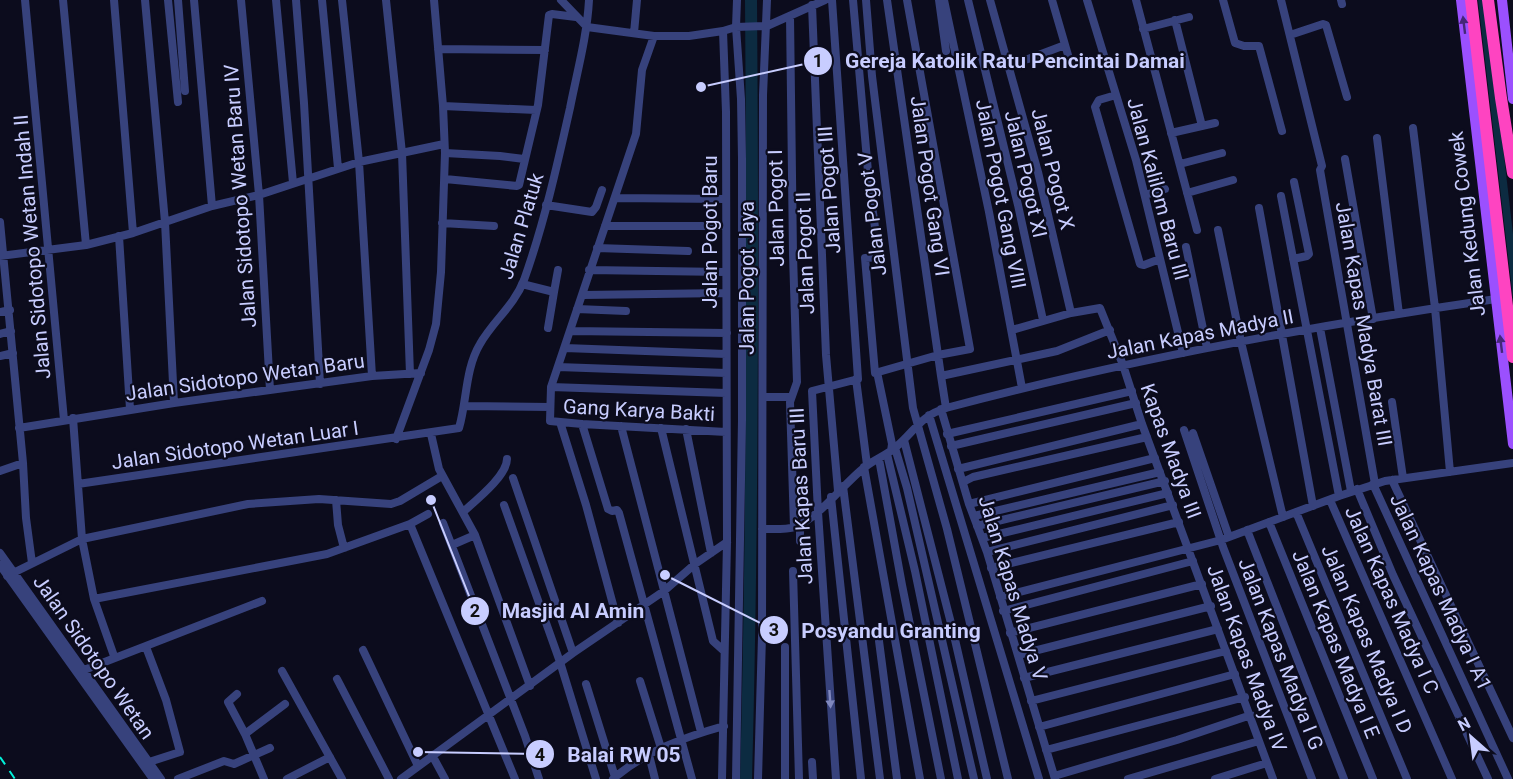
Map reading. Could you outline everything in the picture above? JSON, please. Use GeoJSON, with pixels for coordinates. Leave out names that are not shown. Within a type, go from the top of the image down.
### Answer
{"type":"FeatureCollection","features":[{"type":"Feature","properties":{"kind":"highway","name":"Jalan Kedung Cowek"},"geometry":{"type":"LineString","coordinates":[[1471,0],[1484,157],[1513,357]]}},
{"type":"Feature","properties":{"kind":"highway"},"geometry":{"type":"LineString","coordinates":[[1488,0],[1507,98],[1513,164]]}},
{"type":"Feature","properties":{"kind":"main road","name":"Jalan Kedung Cowek"},"geometry":{"type":"LineString","coordinates":[[1461,0],[1484,157],[1496,299],[1513,444]]}},
{"type":"Feature","properties":{"kind":"main road"},"geometry":{"type":"LineString","coordinates":[[1502,0],[1507,98]]}},
{"type":"Feature","properties":{"kind":"street","name":"Jalan Sidotopo Wetan Indah II"},"geometry":{"type":"LineString","coordinates":[[25,0],[49,251],[78,484],[82,539],[94,599],[114,656]]}},
{"type":"Feature","properties":{"kind":"street"},"geometry":{"type":"LineString","coordinates":[[63,0],[86,245]]}},
{"type":"Feature","properties":{"kind":"street"},"geometry":{"type":"LineString","coordinates":[[114,0],[134,233]]}},
{"type":"Feature","properties":{"kind":"street"},"geometry":{"type":"LineString","coordinates":[[145,0],[165,222],[174,403]]}},
{"type":"Feature","properties":{"kind":"street"},"geometry":{"type":"LineString","coordinates":[[168,0],[178,102]]}},
{"type":"Feature","properties":{"kind":"street"},"geometry":{"type":"LineString","coordinates":[[178,0],[186,91]]}},
{"type":"Feature","properties":{"kind":"street"},"geometry":{"type":"LineString","coordinates":[[194,0],[212,206]]}},
{"type":"Feature","properties":{"kind":"street","name":"Jalan Sidotopo Wetan Baru IV"},"geometry":{"type":"LineString","coordinates":[[241,0],[259,195],[270,390]]}},
{"type":"Feature","properties":{"kind":"street"},"geometry":{"type":"LineString","coordinates":[[276,0],[293,183]]}},
{"type":"Feature","properties":{"kind":"street"},"geometry":{"type":"LineString","coordinates":[[296,0],[320,384]]}},
{"type":"Feature","properties":{"kind":"street"},"geometry":{"type":"LineString","coordinates":[[322,0],[338,168]]}},
{"type":"Feature","properties":{"kind":"street"},"geometry":{"type":"LineString","coordinates":[[342,0],[359,162],[372,376]]}},
{"type":"Feature","properties":{"kind":"street"},"geometry":{"type":"LineString","coordinates":[[386,0],[402,153],[410,374]]}},
{"type":"Feature","properties":{"kind":"street"},"geometry":{"type":"LineString","coordinates":[[396,439],[421,373],[436,324],[445,179],[443,106],[434,0]]}},
{"type":"Feature","properties":{"kind":"street"},"geometry":{"type":"LineString","coordinates":[[561,0],[587,27],[654,36],[689,36],[737,27],[766,26],[825,0]]}},
{"type":"Feature","properties":{"kind":"street","name":"Jalan Platuk"},"geometry":{"type":"LineString","coordinates":[[396,439],[459,428],[473,357],[480,344],[516,298],[546,205],[587,27],[589,0]]}},
{"type":"Feature","properties":{"kind":"street"},"geometry":{"type":"LineString","coordinates":[[634,33],[637,0]]}},
{"type":"Feature","properties":{"kind":"street"},"geometry":{"type":"LineString","coordinates":[[736,779],[742,420],[741,99],[737,0]]}},
{"type":"Feature","properties":{"kind":"street","name":"Jalan Pogot Jaya"},"geometry":{"type":"LineString","coordinates":[[758,779],[763,397],[763,95],[767,0]]}},
{"type":"Feature","properties":{"kind":"street","name":"Jalan Pogot III"},"geometry":{"type":"LineString","coordinates":[[832,0],[857,379],[866,466],[920,779]]}},
{"type":"Feature","properties":{"kind":"street"},"geometry":{"type":"LineString","coordinates":[[853,0],[879,254],[879,257],[865,258],[874,373],[938,355],[969,350],[953,247],[907,0]]}},
{"type":"Feature","properties":{"kind":"street","name":"Jalan Pogot V"},"geometry":{"type":"LineString","coordinates":[[866,0],[872,76],[907,364],[917,424],[947,530],[1008,779]]}},
{"type":"Feature","properties":{"kind":"street","name":"Jalan Pogot Gang VI"},"geometry":{"type":"LineString","coordinates":[[887,0],[938,355],[943,408]]}},
{"type":"Feature","properties":{"kind":"street"},"geometry":{"type":"LineString","coordinates":[[939,0],[946,51]]}},
{"type":"Feature","properties":{"kind":"street","name":"Jalan Pogot Gang VIII"},"geometry":{"type":"LineString","coordinates":[[944,0],[1022,388]]}},
{"type":"Feature","properties":{"kind":"street","name":"Jalan Pogot XI"},"geometry":{"type":"LineString","coordinates":[[968,0],[1018,205],[1043,320]]}},
{"type":"Feature","properties":{"kind":"street","name":"Jalan Pogot X"},"geometry":{"type":"LineString","coordinates":[[990,0],[1038,172],[1071,313]]}},
{"type":"Feature","properties":{"kind":"street"},"geometry":{"type":"LineString","coordinates":[[1028,58],[1066,50],[1052,0]]}},
{"type":"Feature","properties":{"kind":"street","name":"Jalan Kalilom Baru III"},"geometry":{"type":"LineString","coordinates":[[1087,0],[1145,195],[1183,353]]}},
{"type":"Feature","properties":{"kind":"street"},"geometry":{"type":"LineString","coordinates":[[1136,0],[1197,230]]}},
{"type":"Feature","properties":{"kind":"street"},"geometry":{"type":"LineString","coordinates":[[1223,0],[1235,43],[1244,46],[1260,46],[1282,131]]}},
{"type":"Feature","properties":{"kind":"street","name":"Jalan Kapas Madya Barat III"},"geometry":{"type":"LineString","coordinates":[[1281,0],[1322,166],[1320,170],[1374,484]]}},
{"type":"Feature","properties":{"kind":"street","name":"Jalan Pogot II"},"geometry":{"type":"LineString","coordinates":[[812,5],[826,355],[840,488],[880,779]]}},
{"type":"Feature","properties":{"kind":"street"},"geometry":{"type":"LineString","coordinates":[[445,179],[517,186],[536,110],[549,15],[577,17]]}},
{"type":"Feature","properties":{"kind":"street","name":"Jalan Pogot I"},"geometry":{"type":"LineString","coordinates":[[790,16],[797,382],[791,397],[797,525],[800,542]]}},
{"type":"Feature","properties":{"kind":"street"},"geometry":{"type":"LineString","coordinates":[[1143,29],[1189,17]]}},
{"type":"Feature","properties":{"kind":"street"},"geometry":{"type":"LineString","coordinates":[[1175,21],[1202,126]]}},
{"type":"Feature","properties":{"kind":"street"},"geometry":{"type":"LineString","coordinates":[[1290,35],[1326,25],[1347,97]]}},
{"type":"Feature","properties":{"kind":"street","name":"Jalan Pogot Baru"},"geometry":{"type":"LineString","coordinates":[[722,779],[727,542],[726,112],[723,31]]}},
{"type":"Feature","properties":{"kind":"street"},"geometry":{"type":"LineString","coordinates":[[618,623],[586,506],[550,407],[551,387],[636,134],[642,70],[654,36]]}},
{"type":"Feature","properties":{"kind":"street"},"geometry":{"type":"LineString","coordinates":[[438,49],[545,50]]}},
{"type":"Feature","properties":{"kind":"street"},"geometry":{"type":"LineString","coordinates":[[1116,95],[1101,99],[1095,106],[1140,264],[1144,265],[1160,259]]}},
{"type":"Feature","properties":{"kind":"street"},"geometry":{"type":"LineString","coordinates":[[443,106],[536,110]]}},
{"type":"Feature","properties":{"kind":"street"},"geometry":{"type":"LineString","coordinates":[[1171,133],[1215,123]]}},
{"type":"Feature","properties":{"kind":"street"},"geometry":{"type":"LineString","coordinates":[[1413,128],[1435,308],[1450,472]]}},
{"type":"Feature","properties":{"kind":"street"},"geometry":{"type":"LineString","coordinates":[[1377,138],[1399,314]]}},
{"type":"Feature","properties":{"kind":"street"},"geometry":{"type":"LineString","coordinates":[[2,256],[86,245],[134,233],[212,206],[308,180],[338,168],[402,153],[444,149],[524,159]]}},
{"type":"Feature","properties":{"kind":"street"},"geometry":{"type":"LineString","coordinates":[[1180,164],[1222,153]]}},
{"type":"Feature","properties":{"kind":"street"},"geometry":{"type":"LineString","coordinates":[[1345,159],[1373,319]]}},
{"type":"Feature","properties":{"kind":"street"},"geometry":{"type":"LineString","coordinates":[[1186,193],[1233,180]]}},
{"type":"Feature","properties":{"kind":"street"},"geometry":{"type":"LineString","coordinates":[[1293,259],[1309,254],[1294,182]]}},
{"type":"Feature","properties":{"kind":"street"},"geometry":{"type":"LineString","coordinates":[[1145,195],[1165,189]]}},
{"type":"Feature","properties":{"kind":"street"},"geometry":{"type":"LineString","coordinates":[[546,205],[592,212],[602,190]]}},
{"type":"Feature","properties":{"kind":"street"},"geometry":{"type":"LineString","coordinates":[[1281,196],[1339,496]]}},
{"type":"Feature","properties":{"kind":"street"},"geometry":{"type":"LineString","coordinates":[[615,198],[725,199]]}},
{"type":"Feature","properties":{"kind":"street"},"geometry":{"type":"LineString","coordinates":[[1258,207],[1313,506]]}},
{"type":"Feature","properties":{"kind":"street"},"geometry":{"type":"LineString","coordinates":[[0,222],[3,279],[10,310],[26,518],[32,563]]}},
{"type":"Feature","properties":{"kind":"street"},"geometry":{"type":"LineString","coordinates":[[442,223],[494,226]]}},
{"type":"Feature","properties":{"kind":"street"},"geometry":{"type":"LineString","coordinates":[[605,226],[725,226]]}},
{"type":"Feature","properties":{"kind":"street"},"geometry":{"type":"LineString","coordinates":[[1218,231],[1241,342],[1283,517]]}},
{"type":"Feature","properties":{"kind":"street"},"geometry":{"type":"LineString","coordinates":[[119,236],[130,409]]}},
{"type":"Feature","properties":{"kind":"street"},"geometry":{"type":"LineString","coordinates":[[1186,247],[1207,348]]}},
{"type":"Feature","properties":{"kind":"street"},"geometry":{"type":"LineString","coordinates":[[597,248],[688,251]]}},
{"type":"Feature","properties":{"kind":"street"},"geometry":{"type":"LineString","coordinates":[[548,328],[558,270]]}},
{"type":"Feature","properties":{"kind":"street"},"geometry":{"type":"LineString","coordinates":[[589,270],[725,272]]}},
{"type":"Feature","properties":{"kind":"street"},"geometry":{"type":"LineString","coordinates":[[522,284],[554,292]]}},
{"type":"Feature","properties":{"kind":"street"},"geometry":{"type":"LineString","coordinates":[[583,295],[725,293]]}},
{"type":"Feature","properties":{"kind":"street","name":"Jalan Kapas Madya II"},"geometry":{"type":"LineString","coordinates":[[797,525],[818,512],[840,488],[866,466],[904,440],[917,424],[943,408],[1123,365],[1207,348],[1496,299]]}},
{"type":"Feature","properties":{"kind":"street","name":"Kapas Madya III"},"geometry":{"type":"LineString","coordinates":[[1071,313],[1100,308],[1123,365],[1142,424],[1189,549]]}},
{"type":"Feature","properties":{"kind":"street"},"geometry":{"type":"LineString","coordinates":[[577,309],[626,311]]}},
{"type":"Feature","properties":{"kind":"street"},"geometry":{"type":"LineString","coordinates":[[0,312],[10,310]]}},
{"type":"Feature","properties":{"kind":"street"},"geometry":{"type":"LineString","coordinates":[[1012,330],[1071,313]]}},
{"type":"Feature","properties":{"kind":"street"},"geometry":{"type":"LineString","coordinates":[[1320,328],[1354,490],[1488,779]]}},
{"type":"Feature","properties":{"kind":"street"},"geometry":{"type":"LineString","coordinates":[[940,376],[1057,351],[1110,330]]}},
{"type":"Feature","properties":{"kind":"street"},"geometry":{"type":"LineString","coordinates":[[0,334],[11,331]]}},
{"type":"Feature","properties":{"kind":"street"},"geometry":{"type":"LineString","coordinates":[[571,331],[727,333]]}},
{"type":"Feature","properties":{"kind":"street"},"geometry":{"type":"LineString","coordinates":[[565,348],[726,354]]}},
{"type":"Feature","properties":{"kind":"street"},"geometry":{"type":"LineString","coordinates":[[0,356],[13,353]]}},
{"type":"Feature","properties":{"kind":"street"},"geometry":{"type":"LineString","coordinates":[[558,367],[726,373]]}},
{"type":"Feature","properties":{"kind":"street"},"geometry":{"type":"LineString","coordinates":[[877,372],[892,444],[888,453],[902,585],[941,779]]}},
{"type":"Feature","properties":{"kind":"street","name":"Jalan Sidotopo Wetan Baru"},"geometry":{"type":"LineString","coordinates":[[20,428],[130,409],[372,376],[421,373]]}},
{"type":"Feature","properties":{"kind":"street"},"geometry":{"type":"LineString","coordinates":[[829,386],[857,379]]}},
{"type":"Feature","properties":{"kind":"street","name":"Jalan Kapas Baru III"},"geometry":{"type":"LineString","coordinates":[[829,386],[812,391],[836,779]]}},
{"type":"Feature","properties":{"kind":"street"},"geometry":{"type":"LineString","coordinates":[[551,387],[726,393]]}},
{"type":"Feature","properties":{"kind":"street"},"geometry":{"type":"LineString","coordinates":[[948,434],[1132,391]]}},
{"type":"Feature","properties":{"kind":"street"},"geometry":{"type":"LineString","coordinates":[[763,397],[791,397]]}},
{"type":"Feature","properties":{"kind":"street"},"geometry":{"type":"LineString","coordinates":[[1392,402],[1403,478]]}},
{"type":"Feature","properties":{"kind":"street"},"geometry":{"type":"LineString","coordinates":[[951,446],[1136,403]]}},
{"type":"Feature","properties":{"kind":"street"},"geometry":{"type":"LineString","coordinates":[[464,406],[550,407]]}},
{"type":"Feature","properties":{"kind":"street","name":"Jalan Kapas Madya V"},"geometry":{"type":"LineString","coordinates":[[943,408],[951,446],[987,552],[1055,778]]}},
{"type":"Feature","properties":{"kind":"street"},"geometry":{"type":"LineString","coordinates":[[930,418],[1039,779]]}},
{"type":"Feature","properties":{"kind":"street","name":"Gang Karya Bakti"},"geometry":{"type":"LineString","coordinates":[[555,422],[726,432]]}},
{"type":"Feature","properties":{"kind":"street"},"geometry":{"type":"LineString","coordinates":[[582,424],[608,508],[612,511],[617,510],[619,513],[692,779]]}},
{"type":"Feature","properties":{"kind":"street"},"geometry":{"type":"LineString","coordinates":[[958,469],[1142,424]]}},
{"type":"Feature","properties":{"kind":"street"},"geometry":{"type":"LineString","coordinates":[[621,426],[702,732]]}},
{"type":"Feature","properties":{"kind":"street"},"geometry":{"type":"LineString","coordinates":[[661,428],[713,641],[723,650]]}},
{"type":"Feature","properties":{"kind":"street"},"geometry":{"type":"LineString","coordinates":[[686,429],[711,553]]}},
{"type":"Feature","properties":{"kind":"street"},"geometry":{"type":"LineString","coordinates":[[1184,430],[1200,467]]}},
{"type":"Feature","properties":{"kind":"street"},"geometry":{"type":"LineString","coordinates":[[1193,433],[1200,467]]}},
{"type":"Feature","properties":{"kind":"street"},"geometry":{"type":"LineString","coordinates":[[431,434],[441,476],[475,535],[530,686]]}},
{"type":"Feature","properties":{"kind":"street"},"geometry":{"type":"LineString","coordinates":[[963,482],[973,477],[1147,437]]}},
{"type":"Feature","properties":{"kind":"street","name":"Jalan Sidotopo Wetan Luar I"},"geometry":{"type":"LineString","coordinates":[[78,484],[396,439]]}},
{"type":"Feature","properties":{"kind":"street"},"geometry":{"type":"LineString","coordinates":[[904,440],[953,631],[987,779]]}},
{"type":"Feature","properties":{"kind":"street"},"geometry":{"type":"LineString","coordinates":[[888,453],[913,560],[958,779]]}},
{"type":"Feature","properties":{"kind":"street"},"geometry":{"type":"LineString","coordinates":[[888,453],[907,488],[974,779]]}},
{"type":"Feature","properties":{"kind":"street"},"geometry":{"type":"LineString","coordinates":[[969,504],[1155,458]]}},
{"type":"Feature","properties":{"kind":"street"},"geometry":{"type":"LineString","coordinates":[[463,512],[497,480],[507,465],[507,459]]}},
{"type":"Feature","properties":{"kind":"street"},"geometry":{"type":"LineString","coordinates":[[0,471],[23,464]]}},
{"type":"Feature","properties":{"kind":"street"},"geometry":{"type":"LineString","coordinates":[[1000,597],[1225,539],[1374,484],[1403,478],[1513,464]]}},
{"type":"Feature","properties":{"kind":"street","name":"Jalan Kapas Madya I G"},"geometry":{"type":"LineString","coordinates":[[1200,467],[1312,779]]}},
{"type":"Feature","properties":{"kind":"street"},"geometry":{"type":"LineString","coordinates":[[974,516],[1160,471]]}},
{"type":"Feature","properties":{"kind":"street"},"geometry":{"type":"LineString","coordinates":[[10,574],[82,539],[248,504],[319,499],[396,503],[441,476]]}},
{"type":"Feature","properties":{"kind":"street"},"geometry":{"type":"LineString","coordinates":[[513,478],[573,653]]}},
{"type":"Feature","properties":{"kind":"street"},"geometry":{"type":"LineString","coordinates":[[1392,480],[1513,738]]}},
{"type":"Feature","properties":{"kind":"street"},"geometry":{"type":"LineString","coordinates":[[977,526],[1164,481]]}},
{"type":"Feature","properties":{"kind":"street","name":"Jalan Kapas Madya I A1"},"geometry":{"type":"LineString","coordinates":[[1374,484],[1508,779]]}},
{"type":"Feature","properties":{"kind":"street"},"geometry":{"type":"LineString","coordinates":[[982,538],[1168,493]]}},
{"type":"Feature","properties":{"kind":"street"},"geometry":{"type":"LineString","coordinates":[[831,497],[861,779]]}},
{"type":"Feature","properties":{"kind":"street"},"geometry":{"type":"LineString","coordinates":[[336,500],[338,525],[344,548]]}},
{"type":"Feature","properties":{"kind":"street","name":"Jalan Kapas Madya I C"},"geometry":{"type":"LineString","coordinates":[[1330,500],[1452,779]]}},
{"type":"Feature","properties":{"kind":"street"},"geometry":{"type":"LineString","coordinates":[[504,505],[560,662],[596,779]]}},
{"type":"Feature","properties":{"kind":"street"},"geometry":{"type":"LineString","coordinates":[[987,552],[1173,505]]}},
{"type":"Feature","properties":{"kind":"street","name":"Jalan Kapas Madya I D"},"geometry":{"type":"LineString","coordinates":[[1296,512],[1407,779]]}},
{"type":"Feature","properties":{"kind":"street"},"geometry":{"type":"LineString","coordinates":[[94,599],[327,554],[410,524],[428,514]]}},
{"type":"Feature","properties":{"kind":"street"},"geometry":{"type":"LineString","coordinates":[[992,568],[1179,522]]}},
{"type":"Feature","properties":{"kind":"street","name":"Jalan Kapas Madya I E"},"geometry":{"type":"LineString","coordinates":[[1269,522],[1373,779]]}},
{"type":"Feature","properties":{"kind":"street"},"geometry":{"type":"LineString","coordinates":[[443,523],[539,779]]}},
{"type":"Feature","properties":{"kind":"street"},"geometry":{"type":"LineString","coordinates":[[410,524],[515,779]]}},
{"type":"Feature","properties":{"kind":"street"},"geometry":{"type":"LineString","coordinates":[[762,530],[797,525]]}},
{"type":"Feature","properties":{"kind":"street"},"geometry":{"type":"LineString","coordinates":[[1247,530],[1344,779]]}},
{"type":"Feature","properties":{"kind":"street"},"geometry":{"type":"LineString","coordinates":[[452,545],[475,535]]}},
{"type":"Feature","properties":{"kind":"street"},"geometry":{"type":"LineString","coordinates":[[401,779],[560,662],[664,591],[695,564],[727,542]]}},
{"type":"Feature","properties":{"kind":"street","name":"Jalan Kapas Madya IV"},"geometry":{"type":"LineString","coordinates":[[1189,549],[1245,697],[1273,779]]}},
{"type":"Feature","properties":{"kind":"street","name":"Jalan Sidotopo Wetan"},"geometry":{"type":"LineString","coordinates":[[0,553],[10,574],[153,779]]}},
{"type":"Feature","properties":{"kind":"street"},"geometry":{"type":"LineString","coordinates":[[1003,611],[1193,561]]}},
{"type":"Feature","properties":{"kind":"street","name":"Jalan Sidotopo Wetan"},"geometry":{"type":"LineString","coordinates":[[0,565],[10,574],[84,670],[161,779]]}},
{"type":"Feature","properties":{"kind":"street"},"geometry":{"type":"LineString","coordinates":[[793,571],[799,779]]}},
{"type":"Feature","properties":{"kind":"street"},"geometry":{"type":"LineString","coordinates":[[1010,633],[1202,584]]}},
{"type":"Feature","properties":{"kind":"street"},"geometry":{"type":"LineString","coordinates":[[84,670],[114,656],[262,601]]}},
{"type":"Feature","properties":{"kind":"street"},"geometry":{"type":"LineString","coordinates":[[1018,656],[1211,606]]}},
{"type":"Feature","properties":{"kind":"street"},"geometry":{"type":"LineString","coordinates":[[1024,678],[1218,629]]}},
{"type":"Feature","properties":{"kind":"street"},"geometry":{"type":"LineString","coordinates":[[879,641],[897,779]]}},
{"type":"Feature","properties":{"kind":"street"},"geometry":{"type":"LineString","coordinates":[[146,646],[166,700],[180,752],[149,762]]}},
{"type":"Feature","properties":{"kind":"street"},"geometry":{"type":"LineString","coordinates":[[785,647],[785,779]]}},
{"type":"Feature","properties":{"kind":"street"},"geometry":{"type":"LineString","coordinates":[[363,650],[418,766]]}},
{"type":"Feature","properties":{"kind":"street"},"geometry":{"type":"LineString","coordinates":[[1031,701],[1226,651]]}},
{"type":"Feature","properties":{"kind":"street"},"geometry":{"type":"LineString","coordinates":[[282,671],[342,779]]}},
{"type":"Feature","properties":{"kind":"street"},"geometry":{"type":"LineString","coordinates":[[1039,727],[1235,674]]}},
{"type":"Feature","properties":{"kind":"street"},"geometry":{"type":"LineString","coordinates":[[337,679],[389,779]]}},
{"type":"Feature","properties":{"kind":"street"},"geometry":{"type":"LineString","coordinates":[[640,681],[661,748]]}},
{"type":"Feature","properties":{"kind":"street"},"geometry":{"type":"LineString","coordinates":[[586,684],[614,778],[648,755],[681,738],[724,726]]}},
{"type":"Feature","properties":{"kind":"street"},"geometry":{"type":"LineString","coordinates":[[237,694],[228,702],[245,734],[264,779]]}},
{"type":"Feature","properties":{"kind":"street"},"geometry":{"type":"LineString","coordinates":[[1046,750],[1245,697]]}},
{"type":"Feature","properties":{"kind":"street"},"geometry":{"type":"LineString","coordinates":[[245,734],[285,704]]}},
{"type":"Feature","properties":{"kind":"street"},"geometry":{"type":"LineString","coordinates":[[1055,778],[1251,716]]}},
{"type":"Feature","properties":{"kind":"street"},"geometry":{"type":"LineString","coordinates":[[1128,779],[1259,741]]}},
{"type":"Feature","properties":{"kind":"street"},"geometry":{"type":"LineString","coordinates":[[178,779],[224,761],[234,764],[270,748]]}},
{"type":"Feature","properties":{"kind":"street"},"geometry":{"type":"LineString","coordinates":[[432,755],[445,779]]}},
{"type":"Feature","properties":{"kind":"street"},"geometry":{"type":"LineString","coordinates":[[648,755],[655,779]]}},
{"type":"Feature","properties":{"kind":"street"},"geometry":{"type":"LineString","coordinates":[[287,779],[330,757]]}},
{"type":"Feature","properties":{"kind":"street"},"geometry":{"type":"LineString","coordinates":[[812,762],[813,779]]}},
{"type":"Feature","properties":{"kind":"street"},"geometry":{"type":"LineString","coordinates":[[1215,779],[1268,763]]}},
{"type":"Feature","properties":{"kind":"water"},"geometry":{"type":"Polygon","coordinates":[[[1478,0],[1486,0],[1513,234],[1513,298],[1478,0]]]}},
{"type":"Feature","properties":{"kind":"waterway"},"geometry":{"type":"LineString","coordinates":[[746,779],[752,390],[751,0]]}},
{"type":"Feature","properties":{"kind":"railway"},"geometry":{"type":"LineString","coordinates":[[0,757],[15,779]]}},
{"type":"Feature","properties":{"kind":"place","name":"Gereja Katolik Ratu Pencintai Damai"},"geometry":{"type":"Point","coordinates":[701,87]}},
{"type":"Feature","properties":{"kind":"place","name":"Masjid Al Amin"},"geometry":{"type":"Point","coordinates":[431,500]}},
{"type":"Feature","properties":{"kind":"place","name":"Posyandu Granting"},"geometry":{"type":"Point","coordinates":[665,575]}},
{"type":"Feature","properties":{"kind":"place","name":"Balai RW 05"},"geometry":{"type":"Point","coordinates":[418,752]}}]}
